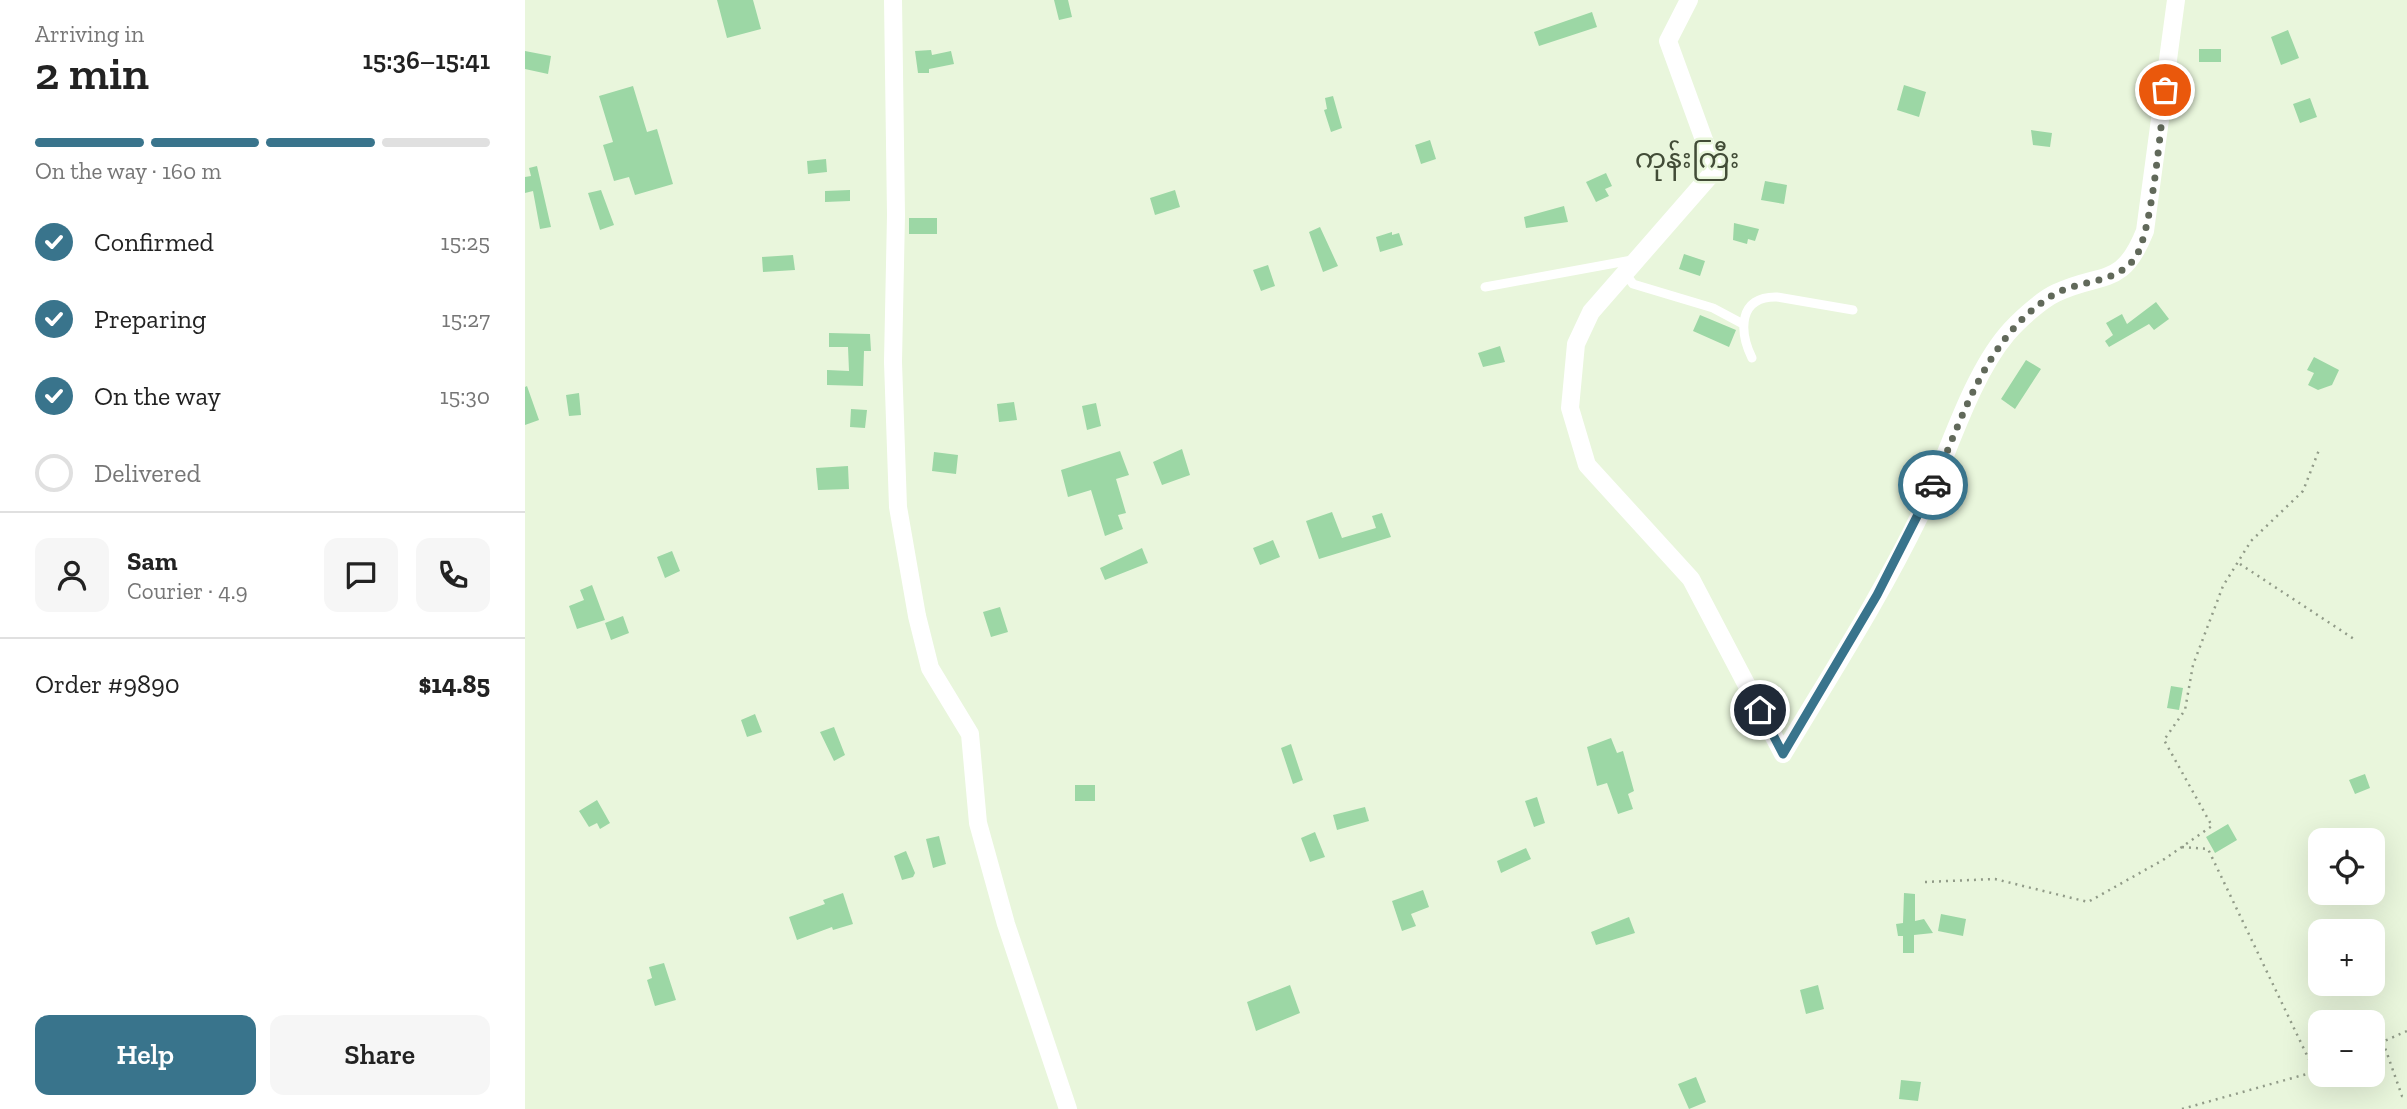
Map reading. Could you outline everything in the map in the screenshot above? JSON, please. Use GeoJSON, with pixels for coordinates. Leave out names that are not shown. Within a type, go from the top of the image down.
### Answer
{"type":"FeatureCollection","features":[{"type":"Feature","properties":{"kind":"street"},"geometry":{"type":"LineString","coordinates":[[893,0],[896,202],[893,362],[898,507],[917,616],[930,668],[970,734],[978,823],[1006,924],[1068,1109]]}},
{"type":"Feature","properties":{"kind":"street"},"geometry":{"type":"LineString","coordinates":[[1689,0],[1668,41],[1715,170],[1591,312],[1576,344],[1570,408],[1587,466],[1691,579],[1783,754],[1884,584],[1919,516],[1984,371],[2007,333],[2055,293],[2110,278],[2134,258],[2145,231],[2176,0]]}},
{"type":"Feature","properties":{"kind":"lane"},"geometry":{"type":"LineString","coordinates":[[1485,287],[1638,259]]}},
{"type":"Feature","properties":{"kind":"lane"},"geometry":{"type":"LineString","coordinates":[[1625,273],[1633,284],[1713,308],[1743,324]]}},
{"type":"Feature","properties":{"kind":"lane"},"geometry":{"type":"LineString","coordinates":[[1752,358],[1745,344],[1743,324],[1754,302],[1766,296],[1853,310]]}},
{"type":"Feature","properties":{"kind":"path"},"geometry":{"type":"LineString","coordinates":[[1925,882],[1995,879],[2088,902],[2212,826],[2164,740],[2185,710],[2193,665],[2223,586],[2259,532],[2303,491],[2319,450]]}},
{"type":"Feature","properties":{"kind":"path"},"geometry":{"type":"LineString","coordinates":[[2239,564],[2354,639]]}},
{"type":"Feature","properties":{"kind":"path"},"geometry":{"type":"LineString","coordinates":[[2181,847],[2208,849],[2308,1057]]}},
{"type":"Feature","properties":{"kind":"path"},"geometry":{"type":"LineString","coordinates":[[2385,1041],[2407,1031]]}},
{"type":"Feature","properties":{"kind":"path"},"geometry":{"type":"LineString","coordinates":[[2385,1048],[2402,1096],[2407,1098]]}},
{"type":"Feature","properties":{"kind":"path"},"geometry":{"type":"LineString","coordinates":[[2182,1109],[2308,1074]]}},
{"type":"Feature","properties":{"kind":"building"},"geometry":{"type":"Polygon","coordinates":[[[717,0],[753,0],[761,29],[727,38],[717,0]]]}},
{"type":"Feature","properties":{"kind":"building"},"geometry":{"type":"Polygon","coordinates":[[[1054,0],[1068,0],[1072,17],[1059,20],[1054,0]]]}},
{"type":"Feature","properties":{"kind":"building"},"geometry":{"type":"Polygon","coordinates":[[[1592,12],[1597,27],[1539,46],[1534,32],[1592,12]]]}},
{"type":"Feature","properties":{"kind":"building"},"geometry":{"type":"Polygon","coordinates":[[[2288,30],[2299,58],[2281,65],[2271,37],[2288,30]]]}},
{"type":"Feature","properties":{"kind":"building"},"geometry":{"type":"Polygon","coordinates":[[[2199,49],[2221,49],[2221,62],[2199,62],[2199,49]]]}},
{"type":"Feature","properties":{"kind":"building"},"geometry":{"type":"Polygon","coordinates":[[[931,50],[932,55],[951,51],[954,64],[929,69],[929,73],[918,73],[915,51],[931,50]]]}},
{"type":"Feature","properties":{"kind":"building"},"geometry":{"type":"Polygon","coordinates":[[[525,51],[551,56],[548,74],[525,69],[525,51]]]}},
{"type":"Feature","properties":{"kind":"building"},"geometry":{"type":"Polygon","coordinates":[[[1904,85],[1926,92],[1919,117],[1897,110],[1904,85]]]}},
{"type":"Feature","properties":{"kind":"building"},"geometry":{"type":"Polygon","coordinates":[[[633,86],[647,132],[657,129],[673,184],[635,195],[629,177],[614,181],[603,145],[613,142],[599,96],[633,86]]]}},
{"type":"Feature","properties":{"kind":"building"},"geometry":{"type":"Polygon","coordinates":[[[1333,96],[1342,128],[1331,132],[1324,110],[1327,109],[1325,98],[1333,96]]]}},
{"type":"Feature","properties":{"kind":"building"},"geometry":{"type":"Polygon","coordinates":[[[2310,98],[2317,117],[2300,123],[2293,104],[2310,98]]]}},
{"type":"Feature","properties":{"kind":"building"},"geometry":{"type":"Polygon","coordinates":[[[2031,130],[2052,133],[2050,147],[2033,145],[2031,130]]]}},
{"type":"Feature","properties":{"kind":"building"},"geometry":{"type":"Polygon","coordinates":[[[1430,140],[1436,159],[1421,164],[1415,145],[1430,140]]]}},
{"type":"Feature","properties":{"kind":"building"},"geometry":{"type":"Polygon","coordinates":[[[826,159],[827,172],[808,174],[807,161],[826,159]]]}},
{"type":"Feature","properties":{"kind":"building"},"geometry":{"type":"Polygon","coordinates":[[[537,166],[551,227],[540,229],[533,191],[525,193],[525,177],[531,176],[529,168],[537,166]]]}},
{"type":"Feature","properties":{"kind":"building"},"geometry":{"type":"Polygon","coordinates":[[[1606,173],[1612,186],[1605,189],[1609,196],[1596,202],[1586,182],[1606,173]]]}},
{"type":"Feature","properties":{"kind":"building"},"geometry":{"type":"Polygon","coordinates":[[[1765,181],[1787,185],[1784,204],[1761,200],[1765,181]]]}},
{"type":"Feature","properties":{"kind":"building"},"geometry":{"type":"Polygon","coordinates":[[[601,190],[614,225],[600,230],[588,193],[601,190]]]}},
{"type":"Feature","properties":{"kind":"building"},"geometry":{"type":"Polygon","coordinates":[[[850,190],[850,201],[825,202],[825,191],[850,190]]]}},
{"type":"Feature","properties":{"kind":"building"},"geometry":{"type":"Polygon","coordinates":[[[1175,190],[1180,207],[1155,215],[1150,198],[1175,190]]]}},
{"type":"Feature","properties":{"kind":"building"},"geometry":{"type":"Polygon","coordinates":[[[1564,206],[1568,222],[1526,228],[1524,217],[1564,206]]]}},
{"type":"Feature","properties":{"kind":"building"},"geometry":{"type":"Polygon","coordinates":[[[909,218],[937,218],[937,234],[909,234],[909,218]]]}},
{"type":"Feature","properties":{"kind":"building"},"geometry":{"type":"Polygon","coordinates":[[[1734,223],[1759,229],[1755,241],[1748,239],[1747,244],[1733,240],[1734,223]]]}},
{"type":"Feature","properties":{"kind":"building"},"geometry":{"type":"Polygon","coordinates":[[[1320,227],[1338,266],[1323,272],[1309,232],[1320,227]]]}},
{"type":"Feature","properties":{"kind":"building"},"geometry":{"type":"Polygon","coordinates":[[[1392,232],[1392,235],[1399,233],[1403,245],[1380,252],[1376,237],[1392,232]]]}},
{"type":"Feature","properties":{"kind":"building"},"geometry":{"type":"Polygon","coordinates":[[[1684,254],[1705,261],[1700,276],[1679,269],[1684,254]]]}},
{"type":"Feature","properties":{"kind":"building"},"geometry":{"type":"Polygon","coordinates":[[[793,255],[795,270],[763,272],[762,257],[793,255]]]}},
{"type":"Feature","properties":{"kind":"building"},"geometry":{"type":"Polygon","coordinates":[[[1268,265],[1275,286],[1261,291],[1253,270],[1268,265]]]}},
{"type":"Feature","properties":{"kind":"building"},"geometry":{"type":"Polygon","coordinates":[[[2156,302],[2169,319],[2154,330],[2149,324],[2109,347],[2105,341],[2113,335],[2106,323],[2122,314],[2127,324],[2156,302]]]}},
{"type":"Feature","properties":{"kind":"building"},"geometry":{"type":"Polygon","coordinates":[[[1700,315],[1736,330],[1729,347],[1693,331],[1700,315]]]}},
{"type":"Feature","properties":{"kind":"building"},"geometry":{"type":"Polygon","coordinates":[[[829,333],[870,334],[871,351],[864,351],[863,386],[827,385],[827,370],[849,371],[848,347],[829,347],[829,333]]]}},
{"type":"Feature","properties":{"kind":"building"},"geometry":{"type":"Polygon","coordinates":[[[1500,346],[1505,362],[1483,367],[1478,353],[1500,346]]]}},
{"type":"Feature","properties":{"kind":"building"},"geometry":{"type":"Polygon","coordinates":[[[2314,357],[2339,370],[2332,385],[2318,390],[2308,385],[2314,373],[2307,370],[2314,357]]]}},
{"type":"Feature","properties":{"kind":"building"},"geometry":{"type":"Polygon","coordinates":[[[2026,360],[2041,369],[2015,409],[2001,399],[2026,360]]]}},
{"type":"Feature","properties":{"kind":"building"},"geometry":{"type":"Polygon","coordinates":[[[527,386],[539,420],[525,425],[525,387],[527,386]]]}},
{"type":"Feature","properties":{"kind":"building"},"geometry":{"type":"Polygon","coordinates":[[[579,393],[581,415],[569,416],[566,395],[579,393]]]}},
{"type":"Feature","properties":{"kind":"building"},"geometry":{"type":"Polygon","coordinates":[[[1014,402],[1017,420],[999,422],[997,404],[1014,402]]]}},
{"type":"Feature","properties":{"kind":"building"},"geometry":{"type":"Polygon","coordinates":[[[1096,403],[1101,426],[1087,430],[1082,406],[1096,403]]]}},
{"type":"Feature","properties":{"kind":"building"},"geometry":{"type":"Polygon","coordinates":[[[851,409],[867,410],[865,428],[850,427],[851,409]]]}},
{"type":"Feature","properties":{"kind":"building"},"geometry":{"type":"Polygon","coordinates":[[[1182,449],[1190,475],[1162,485],[1153,462],[1182,449]]]}},
{"type":"Feature","properties":{"kind":"building"},"geometry":{"type":"Polygon","coordinates":[[[1120,451],[1129,475],[1116,479],[1126,513],[1118,515],[1123,529],[1105,536],[1091,490],[1068,497],[1061,470],[1120,451]]]}},
{"type":"Feature","properties":{"kind":"building"},"geometry":{"type":"Polygon","coordinates":[[[934,452],[958,455],[956,474],[932,471],[934,452]]]}},
{"type":"Feature","properties":{"kind":"building"},"geometry":{"type":"Polygon","coordinates":[[[848,466],[849,489],[818,490],[816,468],[848,466]]]}},
{"type":"Feature","properties":{"kind":"building"},"geometry":{"type":"Polygon","coordinates":[[[1332,512],[1342,538],[1376,528],[1372,516],[1382,513],[1391,537],[1319,559],[1306,521],[1332,512]]]}},
{"type":"Feature","properties":{"kind":"building"},"geometry":{"type":"Polygon","coordinates":[[[1273,540],[1280,557],[1260,565],[1253,548],[1273,540]]]}},
{"type":"Feature","properties":{"kind":"building"},"geometry":{"type":"Polygon","coordinates":[[[1142,548],[1148,563],[1105,580],[1100,568],[1142,548]]]}},
{"type":"Feature","properties":{"kind":"building"},"geometry":{"type":"Polygon","coordinates":[[[672,551],[680,571],[665,578],[657,557],[672,551]]]}},
{"type":"Feature","properties":{"kind":"building"},"geometry":{"type":"Polygon","coordinates":[[[592,585],[605,620],[577,629],[569,606],[584,600],[580,590],[592,585]]]}},
{"type":"Feature","properties":{"kind":"building"},"geometry":{"type":"Polygon","coordinates":[[[1000,607],[1008,632],[991,637],[983,612],[1000,607]]]}},
{"type":"Feature","properties":{"kind":"building"},"geometry":{"type":"Polygon","coordinates":[[[623,616],[629,633],[611,640],[605,623],[623,616]]]}},
{"type":"Feature","properties":{"kind":"building"},"geometry":{"type":"Polygon","coordinates":[[[2171,686],[2183,688],[2179,710],[2167,708],[2171,686]]]}},
{"type":"Feature","properties":{"kind":"building"},"geometry":{"type":"Polygon","coordinates":[[[755,714],[762,732],[747,737],[741,720],[755,714]]]}},
{"type":"Feature","properties":{"kind":"building"},"geometry":{"type":"Polygon","coordinates":[[[834,727],[845,755],[834,761],[820,732],[834,727]]]}},
{"type":"Feature","properties":{"kind":"building"},"geometry":{"type":"Polygon","coordinates":[[[1611,738],[1617,753],[1623,751],[1634,791],[1628,794],[1633,809],[1618,814],[1607,783],[1597,786],[1587,747],[1611,738]]]}},
{"type":"Feature","properties":{"kind":"building"},"geometry":{"type":"Polygon","coordinates":[[[1291,744],[1303,780],[1293,784],[1281,748],[1291,744]]]}},
{"type":"Feature","properties":{"kind":"building"},"geometry":{"type":"Polygon","coordinates":[[[2365,774],[2370,788],[2355,794],[2349,780],[2365,774]]]}},
{"type":"Feature","properties":{"kind":"building"},"geometry":{"type":"Polygon","coordinates":[[[1075,785],[1095,785],[1095,801],[1075,801],[1075,785]]]}},
{"type":"Feature","properties":{"kind":"building"},"geometry":{"type":"Polygon","coordinates":[[[1537,797],[1545,823],[1534,827],[1525,801],[1537,797]]]}},
{"type":"Feature","properties":{"kind":"building"},"geometry":{"type":"Polygon","coordinates":[[[597,800],[610,823],[600,829],[597,823],[589,827],[579,811],[597,800]]]}},
{"type":"Feature","properties":{"kind":"building"},"geometry":{"type":"Polygon","coordinates":[[[1365,807],[1369,821],[1337,830],[1333,815],[1365,807]]]}},
{"type":"Feature","properties":{"kind":"building"},"geometry":{"type":"Polygon","coordinates":[[[2228,824],[2237,840],[2215,853],[2206,837],[2228,824]]]}},
{"type":"Feature","properties":{"kind":"building"},"geometry":{"type":"Polygon","coordinates":[[[1315,832],[1325,857],[1310,862],[1301,838],[1315,832]]]}},
{"type":"Feature","properties":{"kind":"building"},"geometry":{"type":"Polygon","coordinates":[[[939,836],[946,864],[933,868],[926,839],[939,836]]]}},
{"type":"Feature","properties":{"kind":"building"},"geometry":{"type":"Polygon","coordinates":[[[1526,848],[1531,859],[1501,873],[1497,861],[1526,848]]]}},
{"type":"Feature","properties":{"kind":"building"},"geometry":{"type":"Polygon","coordinates":[[[906,851],[915,873],[913,877],[902,880],[894,856],[906,851]]]}},
{"type":"Feature","properties":{"kind":"building"},"geometry":{"type":"Polygon","coordinates":[[[1423,890],[1429,907],[1411,914],[1416,926],[1402,931],[1392,901],[1423,890]]]}},
{"type":"Feature","properties":{"kind":"building"},"geometry":{"type":"Polygon","coordinates":[[[843,893],[853,924],[833,930],[832,927],[797,940],[789,917],[825,904],[823,900],[843,893]]]}},
{"type":"Feature","properties":{"kind":"building"},"geometry":{"type":"Polygon","coordinates":[[[1904,893],[1915,894],[1915,921],[1924,919],[1933,933],[1914,935],[1914,953],[1903,953],[1903,936],[1898,936],[1896,924],[1903,923],[1904,893]]]}},
{"type":"Feature","properties":{"kind":"building"},"geometry":{"type":"Polygon","coordinates":[[[1941,914],[1966,919],[1963,936],[1938,931],[1941,914]]]}},
{"type":"Feature","properties":{"kind":"building"},"geometry":{"type":"Polygon","coordinates":[[[1629,917],[1635,933],[1596,945],[1591,932],[1629,917]]]}},
{"type":"Feature","properties":{"kind":"building"},"geometry":{"type":"Polygon","coordinates":[[[664,963],[676,1000],[655,1006],[647,980],[652,978],[649,967],[664,963]]]}},
{"type":"Feature","properties":{"kind":"building"},"geometry":{"type":"Polygon","coordinates":[[[1290,985],[1300,1013],[1256,1031],[1247,1002],[1290,985]]]}},
{"type":"Feature","properties":{"kind":"building"},"geometry":{"type":"Polygon","coordinates":[[[1818,985],[1824,1009],[1806,1014],[1800,990],[1818,985]]]}},
{"type":"Feature","properties":{"kind":"building"},"geometry":{"type":"Polygon","coordinates":[[[1696,1077],[1706,1102],[1689,1109],[1678,1084],[1696,1077]]]}},
{"type":"Feature","properties":{"kind":"building"},"geometry":{"type":"Polygon","coordinates":[[[1901,1080],[1921,1082],[1918,1101],[1899,1099],[1901,1080]]]}},
{"type":"Feature","properties":{"kind":"way so far"},"geometry":{"type":"LineString","coordinates":[[1933,485],[1984,371],[2007,333],[2055,293],[2110,278],[2134,258],[2145,231],[2165,90]]}},
{"type":"Feature","properties":{"kind":"district","name":"ကုန်းကြီး"},"geometry":{"type":"Point","coordinates":[1687,158]}},
{"type":"Feature","properties":{"kind":"route"},"geometry":{"type":"LineString","coordinates":[[1760,710],[1783,754],[1877,595],[1933,485]]}}]}
